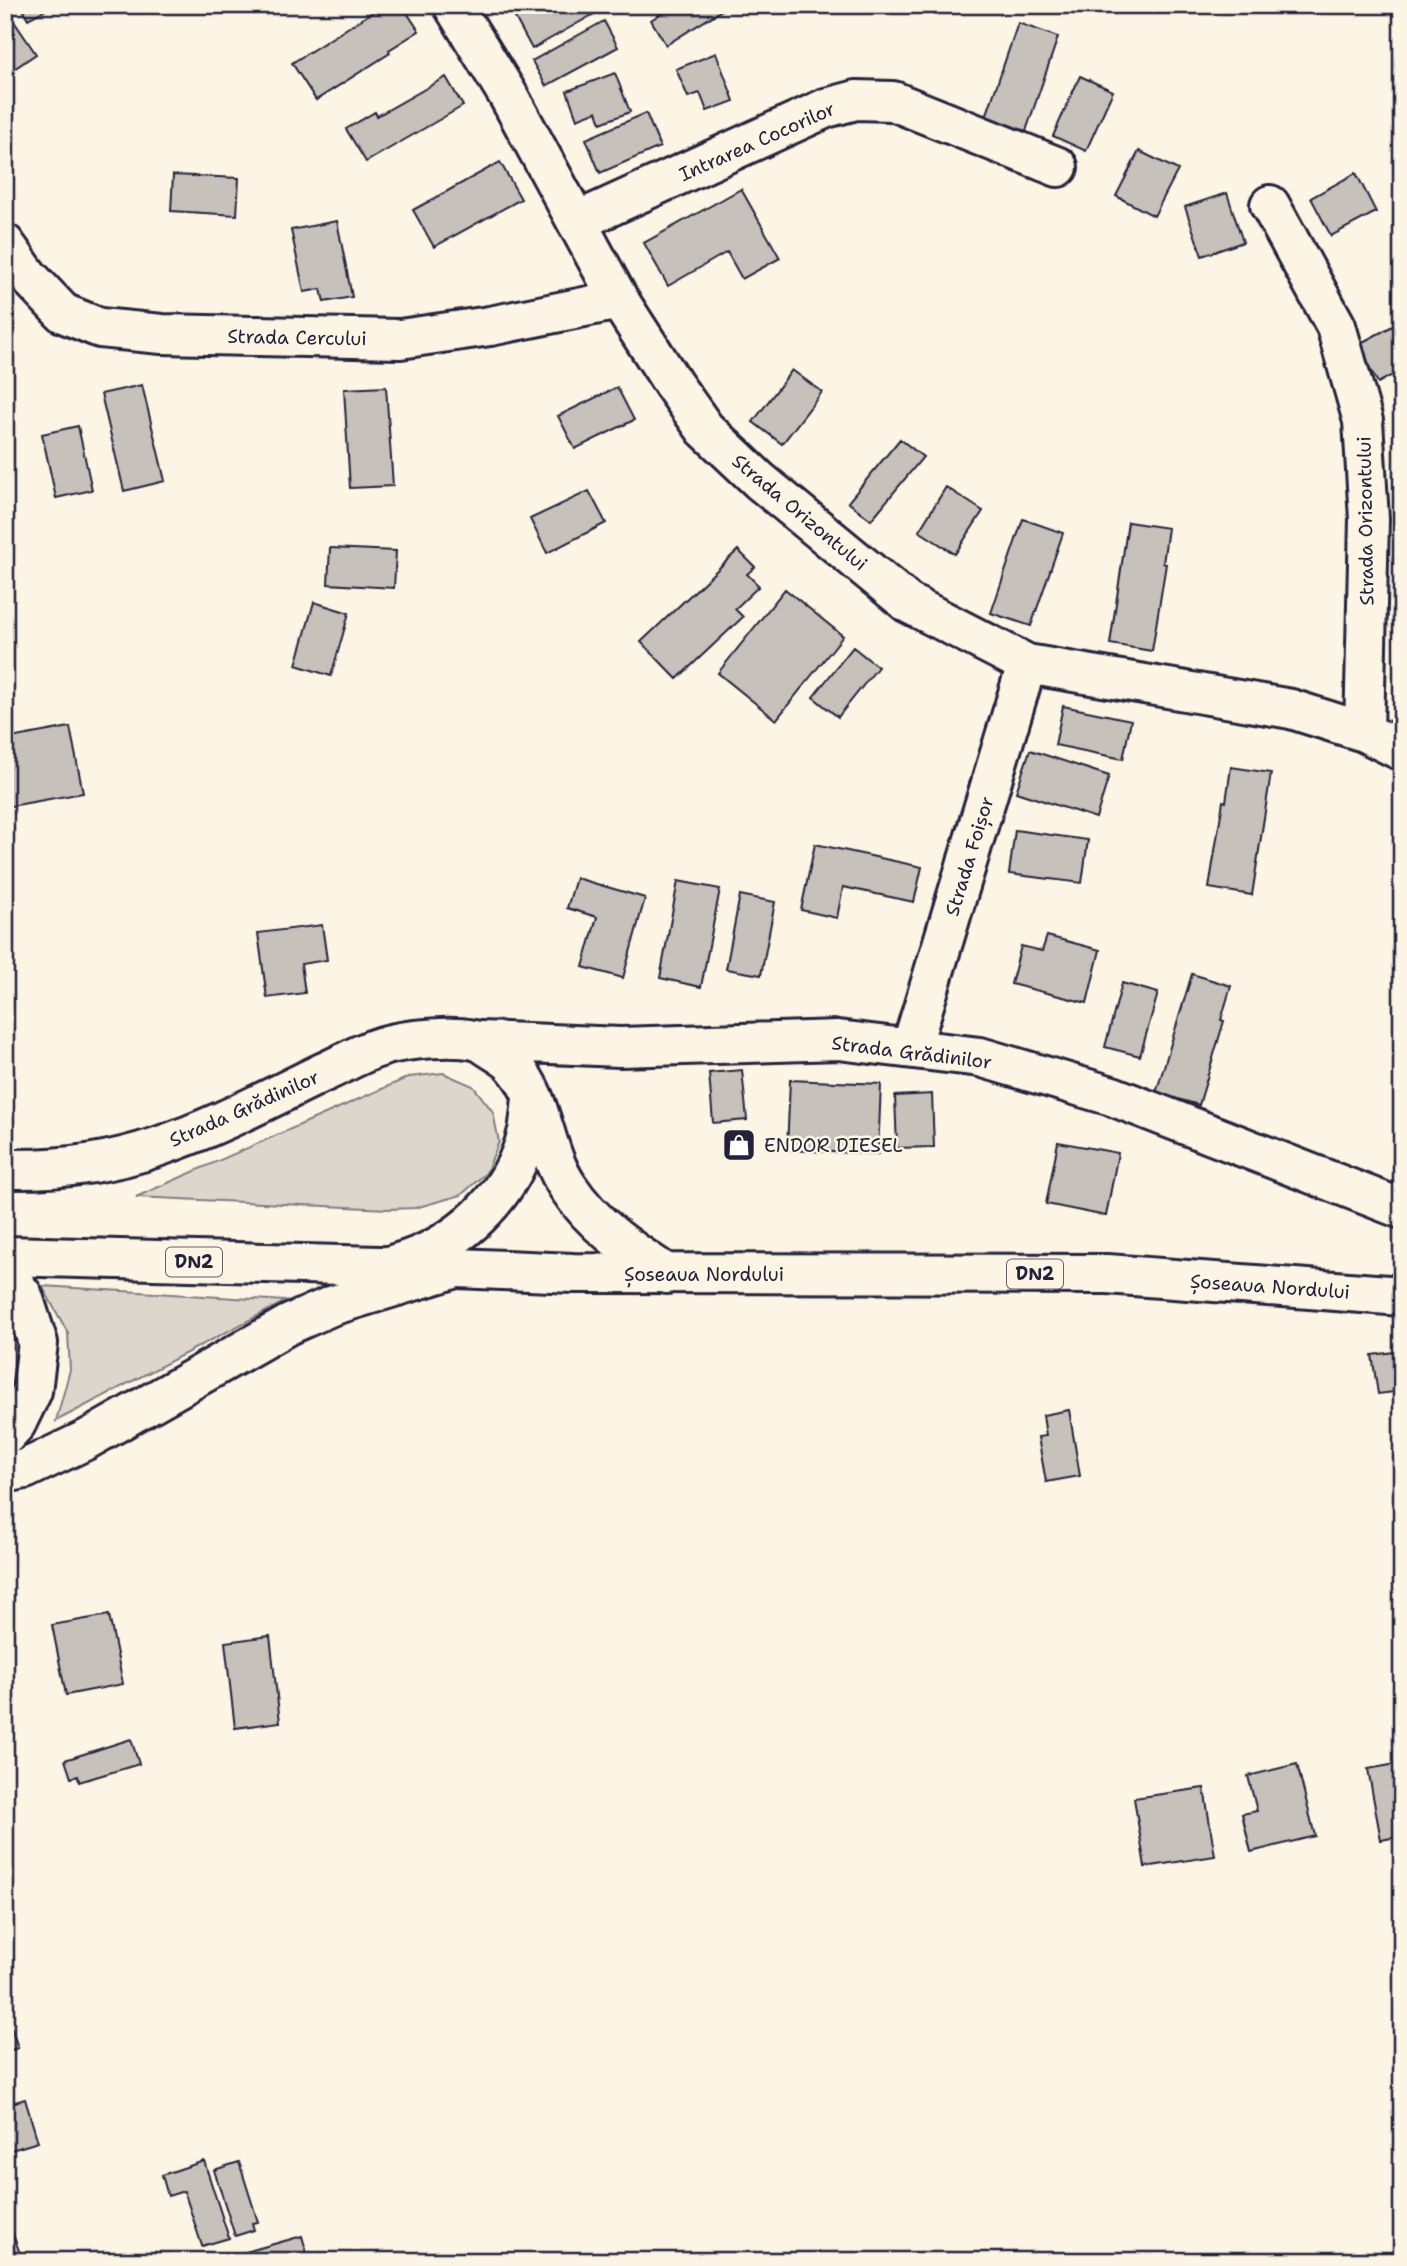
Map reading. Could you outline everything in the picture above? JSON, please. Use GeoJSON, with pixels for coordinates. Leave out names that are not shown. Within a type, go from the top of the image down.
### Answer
{"type":"FeatureCollection","features":[{"type":"Feature","properties":{"kind":"street","name":"Strada Orizontului"},"geometry":{"type":"LineString","coordinates":[[453,5],[508,95],[620,300],[705,429],[735,458],[908,603],[1027,664],[1292,709],[1364,732],[1402,751]]}},
{"type":"Feature","properties":{"kind":"street","name":"Intrarea Cocorilor"},"geometry":{"type":"LineString","coordinates":[[578,221],[826,107],[856,100],[893,101],[1058,167]]}},
{"type":"Feature","properties":{"kind":"street","name":"Strada Orizontului"},"geometry":{"type":"LineString","coordinates":[[1270,205],[1336,326],[1363,421],[1369,519],[1364,732]]}},
{"type":"Feature","properties":{"kind":"street","name":"Strada Cercului"},"geometry":{"type":"LineString","coordinates":[[5,244],[28,276],[63,313],[100,328],[162,334],[401,339],[490,326],[620,300]]}},
{"type":"Feature","properties":{"kind":"street","name":"Strada Foișor"},"geometry":{"type":"LineString","coordinates":[[911,1048],[1027,664]]}},
{"type":"Feature","properties":{"kind":"street","name":"Strada Grădinilor"},"geometry":{"type":"LineString","coordinates":[[5,1169],[79,1166],[113,1160],[157,1147],[380,1046],[431,1037],[620,1047],[838,1040],[979,1057],[1112,1096],[1402,1209]]}},
{"type":"Feature","properties":{"kind":"street"},"geometry":{"type":"LineString","coordinates":[[480,1041],[514,1065],[533,1096],[547,1140],[566,1185],[594,1219],[620,1243],[667,1274]]}},
{"type":"Feature","properties":{"kind":"street"},"geometry":{"type":"LineString","coordinates":[[382,1267],[416,1258],[447,1242],[475,1220],[498,1194],[516,1164],[527,1131],[533,1096]]}},
{"type":"Feature","properties":{"kind":"street","name":"Șoseaua Nordului"},"geometry":{"type":"LineString","coordinates":[[5,1256],[573,1273],[1107,1274],[1402,1296]]}},
{"type":"Feature","properties":{"kind":"street"},"geometry":{"type":"LineString","coordinates":[[5,1473],[25,1469],[86,1440],[288,1325],[331,1306],[457,1268]]}},
{"type":"Feature","properties":{"kind":"street"},"geometry":{"type":"LineString","coordinates":[[5,1272],[23,1296],[38,1343],[32,1391],[16,1424],[5,1437]]}},
{"type":"Feature","properties":{"kind":"shaded area"},"geometry":{"type":"Polygon","coordinates":[[[443,1073],[473,1086],[493,1112],[499,1142],[486,1173],[461,1195],[415,1208],[388,1209],[136,1197],[409,1077],[443,1073]]]}},
{"type":"Feature","properties":{"kind":"shaded area"},"geometry":{"type":"Polygon","coordinates":[[[42,1286],[286,1301],[56,1421],[70,1370],[68,1333],[42,1286]]]}},
{"type":"Feature","properties":{"kind":"building"},"geometry":{"type":"Polygon","coordinates":[[[21,5],[55,5],[28,19],[21,5]]]}},
{"type":"Feature","properties":{"kind":"building"},"geometry":{"type":"Polygon","coordinates":[[[384,5],[402,5],[419,31],[389,50],[390,53],[316,100],[292,63],[384,5]]]}},
{"type":"Feature","properties":{"kind":"building"},"geometry":{"type":"Polygon","coordinates":[[[523,5],[610,5],[532,49],[512,12],[523,5]]]}},
{"type":"Feature","properties":{"kind":"building"},"geometry":{"type":"Polygon","coordinates":[[[658,5],[730,5],[666,45],[651,20],[663,12],[658,5]]]}},
{"type":"Feature","properties":{"kind":"building"},"geometry":{"type":"Polygon","coordinates":[[[5,8],[36,54],[5,75],[5,8]]]}},
{"type":"Feature","properties":{"kind":"building"},"geometry":{"type":"Polygon","coordinates":[[[604,21],[618,47],[546,86],[532,61],[604,21]]]}},
{"type":"Feature","properties":{"kind":"building"},"geometry":{"type":"Polygon","coordinates":[[[1018,23],[1058,37],[1026,131],[986,117],[1018,23]]]}},
{"type":"Feature","properties":{"kind":"building"},"geometry":{"type":"Polygon","coordinates":[[[716,53],[734,101],[707,111],[700,93],[688,97],[676,69],[716,53]]]}},
{"type":"Feature","properties":{"kind":"building"},"geometry":{"type":"Polygon","coordinates":[[[615,73],[630,112],[601,123],[597,111],[577,119],[567,91],[615,73]]]}},
{"type":"Feature","properties":{"kind":"building"},"geometry":{"type":"Polygon","coordinates":[[[1080,76],[1113,91],[1086,151],[1053,136],[1080,76]]]}},
{"type":"Feature","properties":{"kind":"building"},"geometry":{"type":"Polygon","coordinates":[[[446,77],[463,106],[366,162],[346,129],[375,112],[377,116],[446,77]]]}},
{"type":"Feature","properties":{"kind":"building"},"geometry":{"type":"Polygon","coordinates":[[[646,113],[660,147],[600,173],[586,139],[646,113]]]}},
{"type":"Feature","properties":{"kind":"building"},"geometry":{"type":"Polygon","coordinates":[[[1139,151],[1178,170],[1154,216],[1116,196],[1139,151]]]}},
{"type":"Feature","properties":{"kind":"building"},"geometry":{"type":"Polygon","coordinates":[[[500,162],[521,199],[434,247],[413,210],[500,162]]]}},
{"type":"Feature","properties":{"kind":"building"},"geometry":{"type":"Polygon","coordinates":[[[1356,173],[1376,212],[1331,236],[1311,198],[1356,173]]]}},
{"type":"Feature","properties":{"kind":"building"},"geometry":{"type":"Polygon","coordinates":[[[173,175],[239,178],[237,215],[171,211],[173,175]]]}},
{"type":"Feature","properties":{"kind":"building"},"geometry":{"type":"Polygon","coordinates":[[[741,189],[780,258],[742,279],[727,252],[668,286],[644,243],[741,189]]]}},
{"type":"Feature","properties":{"kind":"building"},"geometry":{"type":"Polygon","coordinates":[[[1227,193],[1243,242],[1202,256],[1185,207],[1227,193]]]}},
{"type":"Feature","properties":{"kind":"building"},"geometry":{"type":"Polygon","coordinates":[[[337,221],[352,297],[324,302],[321,289],[304,292],[291,230],[337,221]]]}},
{"type":"Feature","properties":{"kind":"building"},"geometry":{"type":"Polygon","coordinates":[[[1402,321],[1402,370],[1378,383],[1357,345],[1402,321]]]}},
{"type":"Feature","properties":{"kind":"building"},"geometry":{"type":"Polygon","coordinates":[[[792,370],[822,392],[782,444],[753,422],[792,370]]]}},
{"type":"Feature","properties":{"kind":"building"},"geometry":{"type":"Polygon","coordinates":[[[142,385],[165,481],[124,491],[101,394],[142,385]]]}},
{"type":"Feature","properties":{"kind":"building"},"geometry":{"type":"Polygon","coordinates":[[[386,387],[393,486],[350,488],[344,389],[386,387]]]}},
{"type":"Feature","properties":{"kind":"building"},"geometry":{"type":"Polygon","coordinates":[[[617,387],[634,420],[575,449],[558,416],[617,387]]]}},
{"type":"Feature","properties":{"kind":"building"},"geometry":{"type":"Polygon","coordinates":[[[78,426],[92,490],[56,498],[42,434],[78,426]]]}},
{"type":"Feature","properties":{"kind":"building"},"geometry":{"type":"Polygon","coordinates":[[[900,439],[923,457],[871,520],[848,502],[900,439]]]}},
{"type":"Feature","properties":{"kind":"building"},"geometry":{"type":"Polygon","coordinates":[[[946,487],[983,511],[955,554],[919,531],[946,487]]]}},
{"type":"Feature","properties":{"kind":"building"},"geometry":{"type":"Polygon","coordinates":[[[589,491],[606,523],[547,553],[530,519],[589,491]]]}},
{"type":"Feature","properties":{"kind":"building"},"geometry":{"type":"Polygon","coordinates":[[[1023,519],[1063,533],[1031,626],[991,613],[1023,519]]]}},
{"type":"Feature","properties":{"kind":"building"},"geometry":{"type":"Polygon","coordinates":[[[1128,522],[1168,528],[1163,563],[1166,564],[1152,651],[1110,644],[1128,522]]]}},
{"type":"Feature","properties":{"kind":"building"},"geometry":{"type":"Polygon","coordinates":[[[330,548],[396,551],[394,588],[328,584],[330,548]]]}},
{"type":"Feature","properties":{"kind":"building"},"geometry":{"type":"Polygon","coordinates":[[[738,550],[755,567],[747,574],[759,586],[735,609],[743,617],[677,679],[641,642],[738,550]]]}},
{"type":"Feature","properties":{"kind":"building"},"geometry":{"type":"Polygon","coordinates":[[[785,589],[843,636],[776,720],[718,673],[785,589]]]}},
{"type":"Feature","properties":{"kind":"building"},"geometry":{"type":"Polygon","coordinates":[[[314,602],[349,613],[331,676],[296,665],[314,602]]]}},
{"type":"Feature","properties":{"kind":"building"},"geometry":{"type":"Polygon","coordinates":[[[853,647],[878,667],[838,717],[813,697],[853,647]]]}},
{"type":"Feature","properties":{"kind":"building"},"geometry":{"type":"Polygon","coordinates":[[[1063,706],[1131,720],[1123,759],[1055,745],[1063,706]]]}},
{"type":"Feature","properties":{"kind":"building"},"geometry":{"type":"Polygon","coordinates":[[[70,727],[83,793],[5,807],[5,739],[70,727]]]}},
{"type":"Feature","properties":{"kind":"building"},"geometry":{"type":"Polygon","coordinates":[[[1030,750],[1109,776],[1096,818],[1016,792],[1030,750]]]}},
{"type":"Feature","properties":{"kind":"building"},"geometry":{"type":"Polygon","coordinates":[[[1231,767],[1271,773],[1252,895],[1209,888],[1231,767]]]}},
{"type":"Feature","properties":{"kind":"building"},"geometry":{"type":"Polygon","coordinates":[[[1015,830],[1088,840],[1082,883],[1009,874],[1015,830]]]}},
{"type":"Feature","properties":{"kind":"building"},"geometry":{"type":"Polygon","coordinates":[[[815,844],[922,867],[914,902],[843,887],[837,918],[801,910],[815,844]]]}},
{"type":"Feature","properties":{"kind":"building"},"geometry":{"type":"Polygon","coordinates":[[[576,878],[645,898],[623,978],[583,967],[597,917],[567,908],[576,878]]]}},
{"type":"Feature","properties":{"kind":"building"},"geometry":{"type":"Polygon","coordinates":[[[678,881],[720,889],[701,987],[660,978],[678,881]]]}},
{"type":"Feature","properties":{"kind":"building"},"geometry":{"type":"Polygon","coordinates":[[[740,895],[775,902],[761,975],[726,969],[740,895]]]}},
{"type":"Feature","properties":{"kind":"building"},"geometry":{"type":"Polygon","coordinates":[[[322,925],[327,960],[301,964],[305,993],[267,998],[258,933],[322,925]]]}},
{"type":"Feature","properties":{"kind":"building"},"geometry":{"type":"Polygon","coordinates":[[[1047,936],[1100,950],[1087,1003],[1011,984],[1021,946],[1042,951],[1047,936]]]}},
{"type":"Feature","properties":{"kind":"building"},"geometry":{"type":"Polygon","coordinates":[[[1192,974],[1231,986],[1221,1020],[1224,1021],[1199,1105],[1156,1093],[1192,974]]]}},
{"type":"Feature","properties":{"kind":"building"},"geometry":{"type":"Polygon","coordinates":[[[1122,983],[1158,993],[1140,1056],[1105,1047],[1122,983]]]}},
{"type":"Feature","properties":{"kind":"building"},"geometry":{"type":"Polygon","coordinates":[[[742,1070],[747,1120],[713,1123],[709,1073],[742,1070]]]}},
{"type":"Feature","properties":{"kind":"building"},"geometry":{"type":"Polygon","coordinates":[[[790,1080],[881,1084],[878,1154],[787,1150],[790,1080]]]}},
{"type":"Feature","properties":{"kind":"building"},"geometry":{"type":"Polygon","coordinates":[[[932,1094],[934,1147],[897,1148],[895,1096],[932,1094]]]}},
{"type":"Feature","properties":{"kind":"building"},"geometry":{"type":"Polygon","coordinates":[[[1058,1142],[1118,1153],[1106,1216],[1046,1204],[1058,1142]]]}},
{"type":"Feature","properties":{"kind":"building"},"geometry":{"type":"Polygon","coordinates":[[[1402,1351],[1402,1391],[1378,1394],[1372,1355],[1402,1351]]]}},
{"type":"Feature","properties":{"kind":"building"},"geometry":{"type":"Polygon","coordinates":[[[1069,1410],[1080,1476],[1046,1482],[1038,1437],[1046,1436],[1043,1415],[1069,1410]]]}},
{"type":"Feature","properties":{"kind":"building"},"geometry":{"type":"Polygon","coordinates":[[[109,1615],[123,1684],[66,1695],[52,1625],[109,1615]]]}},
{"type":"Feature","properties":{"kind":"building"},"geometry":{"type":"Polygon","coordinates":[[[270,1636],[280,1722],[235,1728],[225,1642],[270,1636]]]}},
{"type":"Feature","properties":{"kind":"building"},"geometry":{"type":"Polygon","coordinates":[[[131,1739],[139,1764],[79,1782],[78,1776],[71,1778],[65,1760],[131,1739]]]}},
{"type":"Feature","properties":{"kind":"building"},"geometry":{"type":"Polygon","coordinates":[[[1402,1763],[1402,1836],[1381,1840],[1368,1769],[1402,1763]]]}},
{"type":"Feature","properties":{"kind":"building"},"geometry":{"type":"Polygon","coordinates":[[[1297,1764],[1315,1836],[1251,1852],[1242,1814],[1257,1811],[1248,1776],[1297,1764]]]}},
{"type":"Feature","properties":{"kind":"building"},"geometry":{"type":"Polygon","coordinates":[[[1204,1788],[1215,1856],[1145,1867],[1134,1798],[1204,1788]]]}},
{"type":"Feature","properties":{"kind":"building"},"geometry":{"type":"Polygon","coordinates":[[[10,2023],[18,2048],[5,2052],[5,2025],[10,2023]]]}},
{"type":"Feature","properties":{"kind":"building"},"geometry":{"type":"Polygon","coordinates":[[[25,2099],[38,2142],[5,2152],[5,2105],[25,2099]]]}},
{"type":"Feature","properties":{"kind":"building"},"geometry":{"type":"Polygon","coordinates":[[[204,2161],[229,2238],[202,2246],[184,2191],[168,2196],[162,2175],[204,2161]]]}},
{"type":"Feature","properties":{"kind":"building"},"geometry":{"type":"Polygon","coordinates":[[[239,2162],[258,2222],[252,2223],[254,2230],[235,2236],[214,2170],[239,2162]]]}},
{"type":"Feature","properties":{"kind":"building"},"geometry":{"type":"Polygon","coordinates":[[[5,2214],[23,2261],[5,2261],[5,2214]]]}},
{"type":"Feature","properties":{"kind":"building"},"geometry":{"type":"Polygon","coordinates":[[[302,2236],[309,2261],[214,2261],[302,2236]]]}},
{"type":"Feature","properties":{"kind":"place","name":"ENDOR DIESEL"},"geometry":{"type":"Point","coordinates":[739,1145]}}]}
